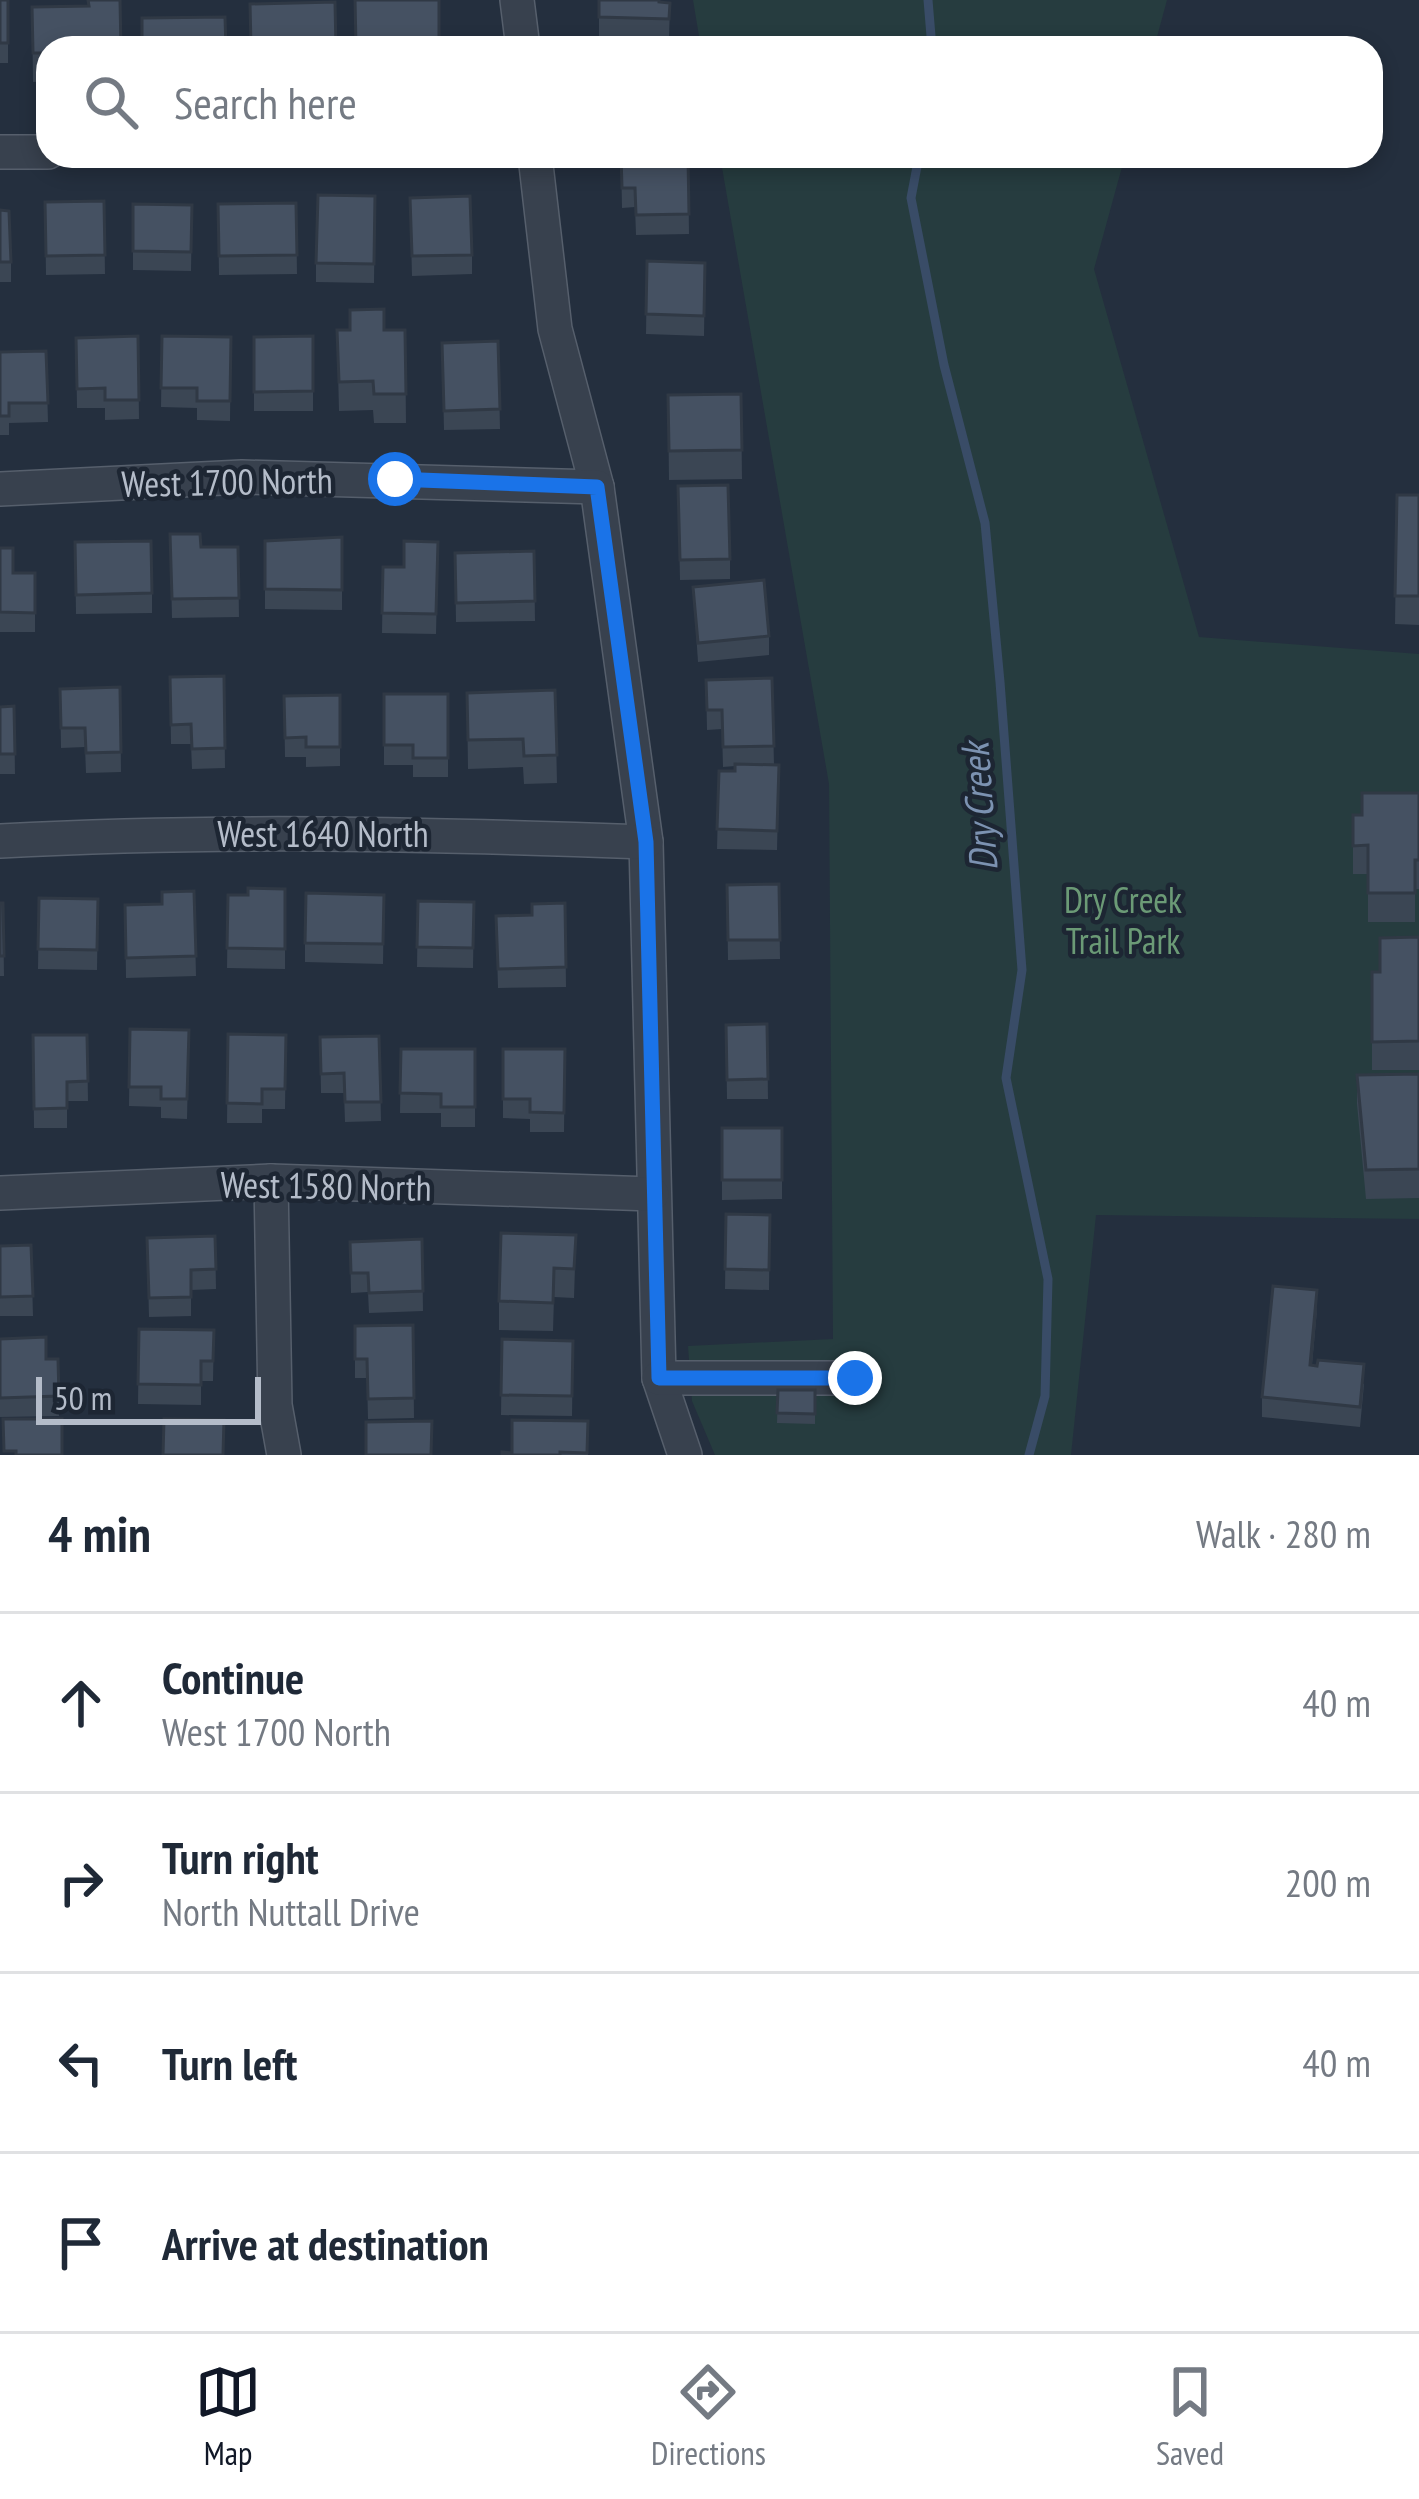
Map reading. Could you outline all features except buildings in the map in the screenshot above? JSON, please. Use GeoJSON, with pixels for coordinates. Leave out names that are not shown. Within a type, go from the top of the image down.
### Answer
{"type":"FeatureCollection","features":[{"type":"Feature","properties":{"kind":"street"},"geometry":{"type":"LineString","coordinates":[[517,0],[522,36]]}},
{"type":"Feature","properties":{"kind":"street"},"geometry":{"type":"LineString","coordinates":[[0,152],[36,152]]}},
{"type":"Feature","properties":{"kind":"street"},"geometry":{"type":"LineString","coordinates":[[536,168],[555,329],[597,487],[646,842],[659,1378],[685,1455]]}},
{"type":"Feature","properties":{"kind":"street","name":"West 1700 North"},"geometry":{"type":"LineString","coordinates":[[0,489],[242,477],[597,487]]}},
{"type":"Feature","properties":{"kind":"street","name":"West 1640 North"},"geometry":{"type":"LineString","coordinates":[[0,841],[151,833],[392,833],[646,842]]}},
{"type":"Feature","properties":{"kind":"street"},"geometry":{"type":"LineString","coordinates":[[271,1181],[275,1405],[284,1455]]}},
{"type":"Feature","properties":{"kind":"street","name":"West 1580 North"},"geometry":{"type":"LineString","coordinates":[[0,1193],[271,1181],[652,1194]]}},
{"type":"Feature","properties":{"kind":"street"},"geometry":{"type":"LineString","coordinates":[[659,1378],[855,1378]]}},
{"type":"Feature","properties":{"kind":"green space"},"geometry":{"type":"Polygon","coordinates":[[[693,0],[1167,0],[1157,36],[699,36],[693,0]]]}},
{"type":"Feature","properties":{"kind":"green space","name":"Dry Creek Trail Park"},"geometry":{"type":"Polygon","coordinates":[[[722,168],[1122,168],[1094,269],[1199,637],[1419,654],[1419,1219],[1096,1215],[1071,1455],[715,1455],[692,1401],[688,1346],[833,1339],[829,784],[722,168]]]}},
{"type":"Feature","properties":{"kind":"waterway","name":"Dry Creek"},"geometry":{"type":"LineString","coordinates":[[928,0],[931,36]]}},
{"type":"Feature","properties":{"kind":"waterway","name":"Dry Creek"},"geometry":{"type":"LineString","coordinates":[[917,168],[911,198],[944,365],[985,523],[1000,682],[1022,970],[1006,1078],[1048,1279],[1045,1396],[1029,1455]]}},
{"type":"Feature","properties":{"kind":"route"},"geometry":{"type":"LineString","coordinates":[[395,479],[597,487],[646,842],[659,1378],[855,1378]]}}]}
